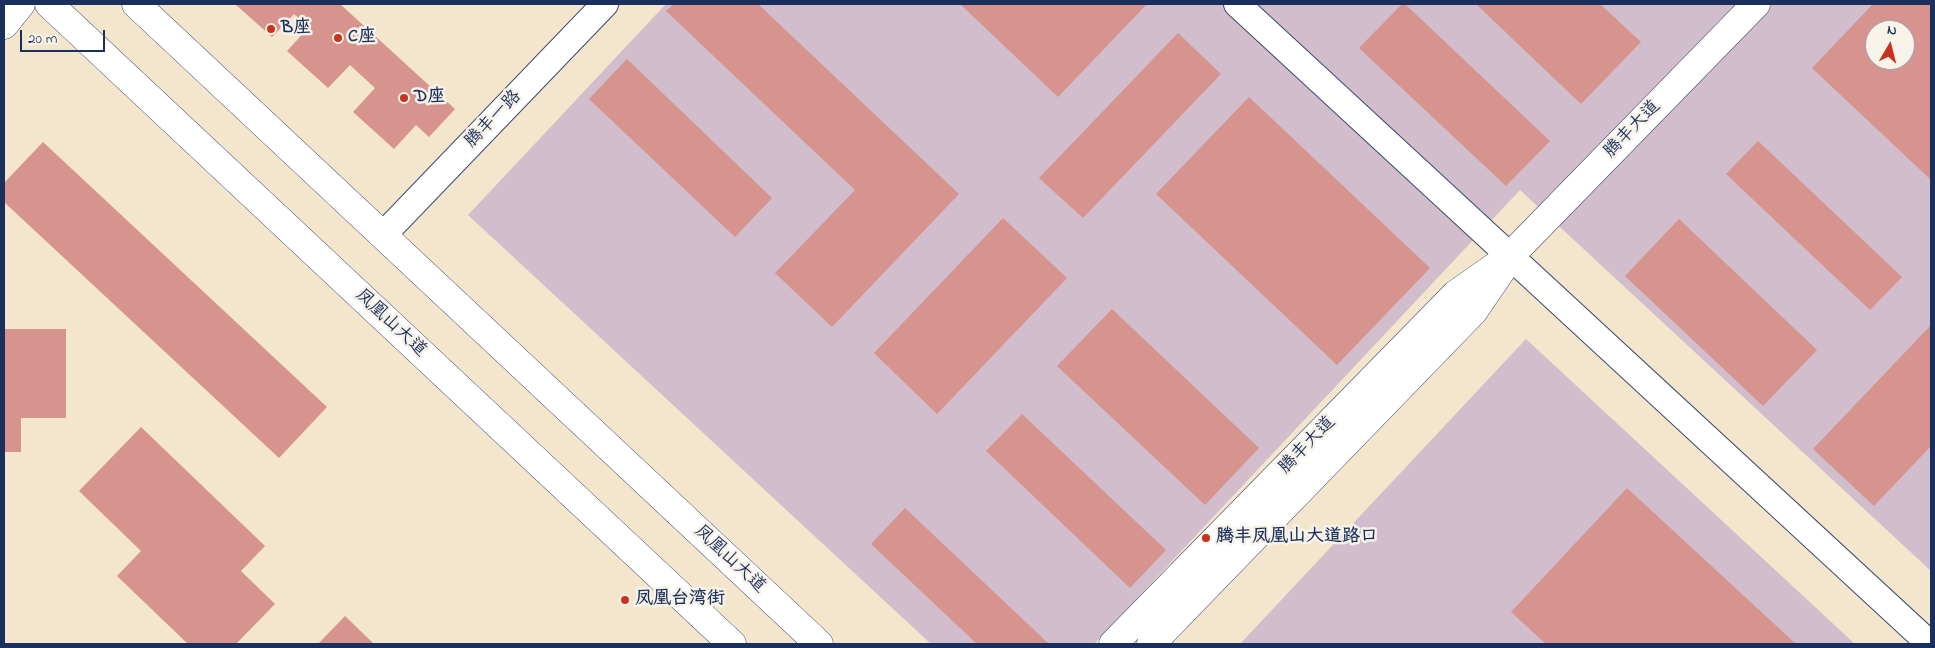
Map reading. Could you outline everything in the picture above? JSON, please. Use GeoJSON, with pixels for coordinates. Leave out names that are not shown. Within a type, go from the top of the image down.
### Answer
{"type":"FeatureCollection","features":[{"type":"Feature","properties":{"kind":"main road"},"geometry":{"type":"LineString","coordinates":[[4,25],[21,4]]}},
{"type":"Feature","properties":{"kind":"main road","name":"凤凰山大道"},"geometry":{"type":"LineString","coordinates":[[49,4],[732,644]]}},
{"type":"Feature","properties":{"kind":"main road","name":"凤凰山大道"},"geometry":{"type":"LineString","coordinates":[[136,4],[819,644]]}},
{"type":"Feature","properties":{"kind":"main road","name":"腾丰大道"},"geometry":{"type":"LineString","coordinates":[[1114,644],[1456,294],[1510,256],[1756,4]]}},
{"type":"Feature","properties":{"kind":"main road","name":"腾丰大道"},"geometry":{"type":"LineString","coordinates":[[1151,644],[1473,312],[1510,256]]}},
{"type":"Feature","properties":{"kind":"street","name":"腾丰一路"},"geometry":{"type":"LineString","coordinates":[[383,235],[605,4]]}},
{"type":"Feature","properties":{"kind":"street"},"geometry":{"type":"LineString","coordinates":[[1237,4],[1930,644]]}},
{"type":"Feature","properties":{"kind":"shaded area"},"geometry":{"type":"Polygon","coordinates":[[[666,4],[1931,4],[1931,571],[1520,190],[1094,644],[931,644],[468,215],[666,4]]]}},
{"type":"Feature","properties":{"kind":"shaded area"},"geometry":{"type":"Polygon","coordinates":[[[1526,339],[1855,644],[1240,644],[1526,339]]]}},
{"type":"Feature","properties":{"kind":"building"},"geometry":{"type":"Polygon","coordinates":[[[235,4],[340,4],[455,109],[429,137],[416,125],[394,149],[353,112],[375,88],[350,65],[328,88],[287,51],[309,27],[294,14],[272,37],[235,4]]]}},
{"type":"Feature","properties":{"kind":"building"},"geometry":{"type":"Polygon","coordinates":[[[674,4],[758,4],[959,194],[832,327],[775,273],[855,190],[666,11],[674,4]]]}},
{"type":"Feature","properties":{"kind":"building"},"geometry":{"type":"Polygon","coordinates":[[[960,4],[1147,4],[1058,97],[960,4]]]}},
{"type":"Feature","properties":{"kind":"building"},"geometry":{"type":"Polygon","coordinates":[[[1402,4],[1405,4],[1550,141],[1506,186],[1359,48],[1402,4]]]}},
{"type":"Feature","properties":{"kind":"building"},"geometry":{"type":"Polygon","coordinates":[[[1476,4],[1600,4],[1641,42],[1581,104],[1476,4]]]}},
{"type":"Feature","properties":{"kind":"building"},"geometry":{"type":"Polygon","coordinates":[[[1873,4],[1931,4],[1931,180],[1812,68],[1873,4]]]}},
{"type":"Feature","properties":{"kind":"building"},"geometry":{"type":"Polygon","coordinates":[[[1178,33],[1221,74],[1083,218],[1039,178],[1178,33]]]}},
{"type":"Feature","properties":{"kind":"building"},"geometry":{"type":"Polygon","coordinates":[[[627,59],[772,198],[735,237],[589,99],[627,59]]]}},
{"type":"Feature","properties":{"kind":"building"},"geometry":{"type":"Polygon","coordinates":[[[1249,97],[1430,268],[1337,365],[1156,194],[1249,97]]]}},
{"type":"Feature","properties":{"kind":"building"},"geometry":{"type":"Polygon","coordinates":[[[1758,141],[1902,277],[1870,310],[1726,174],[1758,141]]]}},
{"type":"Feature","properties":{"kind":"building"},"geometry":{"type":"Polygon","coordinates":[[[43,142],[327,407],[279,458],[4,202],[4,183],[43,142]]]}},
{"type":"Feature","properties":{"kind":"building"},"geometry":{"type":"Polygon","coordinates":[[[1003,218],[1067,278],[937,414],[874,353],[1003,218]]]}},
{"type":"Feature","properties":{"kind":"building"},"geometry":{"type":"Polygon","coordinates":[[[1679,219],[1817,350],[1763,406],[1625,276],[1679,219]]]}},
{"type":"Feature","properties":{"kind":"building"},"geometry":{"type":"Polygon","coordinates":[[[1112,309],[1259,448],[1205,505],[1057,366],[1112,309]]]}},
{"type":"Feature","properties":{"kind":"building"},"geometry":{"type":"Polygon","coordinates":[[[1931,325],[1931,446],[1874,506],[1813,449],[1931,325]]]}},
{"type":"Feature","properties":{"kind":"building"},"geometry":{"type":"Polygon","coordinates":[[[4,329],[66,329],[66,418],[21,418],[21,452],[4,452],[4,329]]]}},
{"type":"Feature","properties":{"kind":"building"},"geometry":{"type":"Polygon","coordinates":[[[1022,414],[1166,550],[1130,588],[986,451],[1022,414]]]}},
{"type":"Feature","properties":{"kind":"building"},"geometry":{"type":"Polygon","coordinates":[[[141,427],[265,546],[241,571],[275,604],[236,644],[188,644],[117,576],[141,551],[79,491],[141,427]]]}},
{"type":"Feature","properties":{"kind":"building"},"geometry":{"type":"Polygon","coordinates":[[[1627,488],[1796,644],[1546,644],[1511,612],[1627,488]]]}},
{"type":"Feature","properties":{"kind":"building"},"geometry":{"type":"Polygon","coordinates":[[[905,508],[1049,644],[977,644],[871,544],[905,508]]]}},
{"type":"Feature","properties":{"kind":"building"},"geometry":{"type":"Polygon","coordinates":[[[345,616],[374,644],[318,644],[345,616]]]}},
{"type":"Feature","properties":{"kind":"place","name":"B座"},"geometry":{"type":"Point","coordinates":[271,29]}},
{"type":"Feature","properties":{"kind":"place","name":"C座"},"geometry":{"type":"Point","coordinates":[338,38]}},
{"type":"Feature","properties":{"kind":"place","name":"D座"},"geometry":{"type":"Point","coordinates":[404,98]}},
{"type":"Feature","properties":{"kind":"place","name":"腾丰凤凰山大道路口"},"geometry":{"type":"Point","coordinates":[1206,538]}},
{"type":"Feature","properties":{"kind":"place","name":"凤凰台湾街"},"geometry":{"type":"Point","coordinates":[625,600]}}]}
